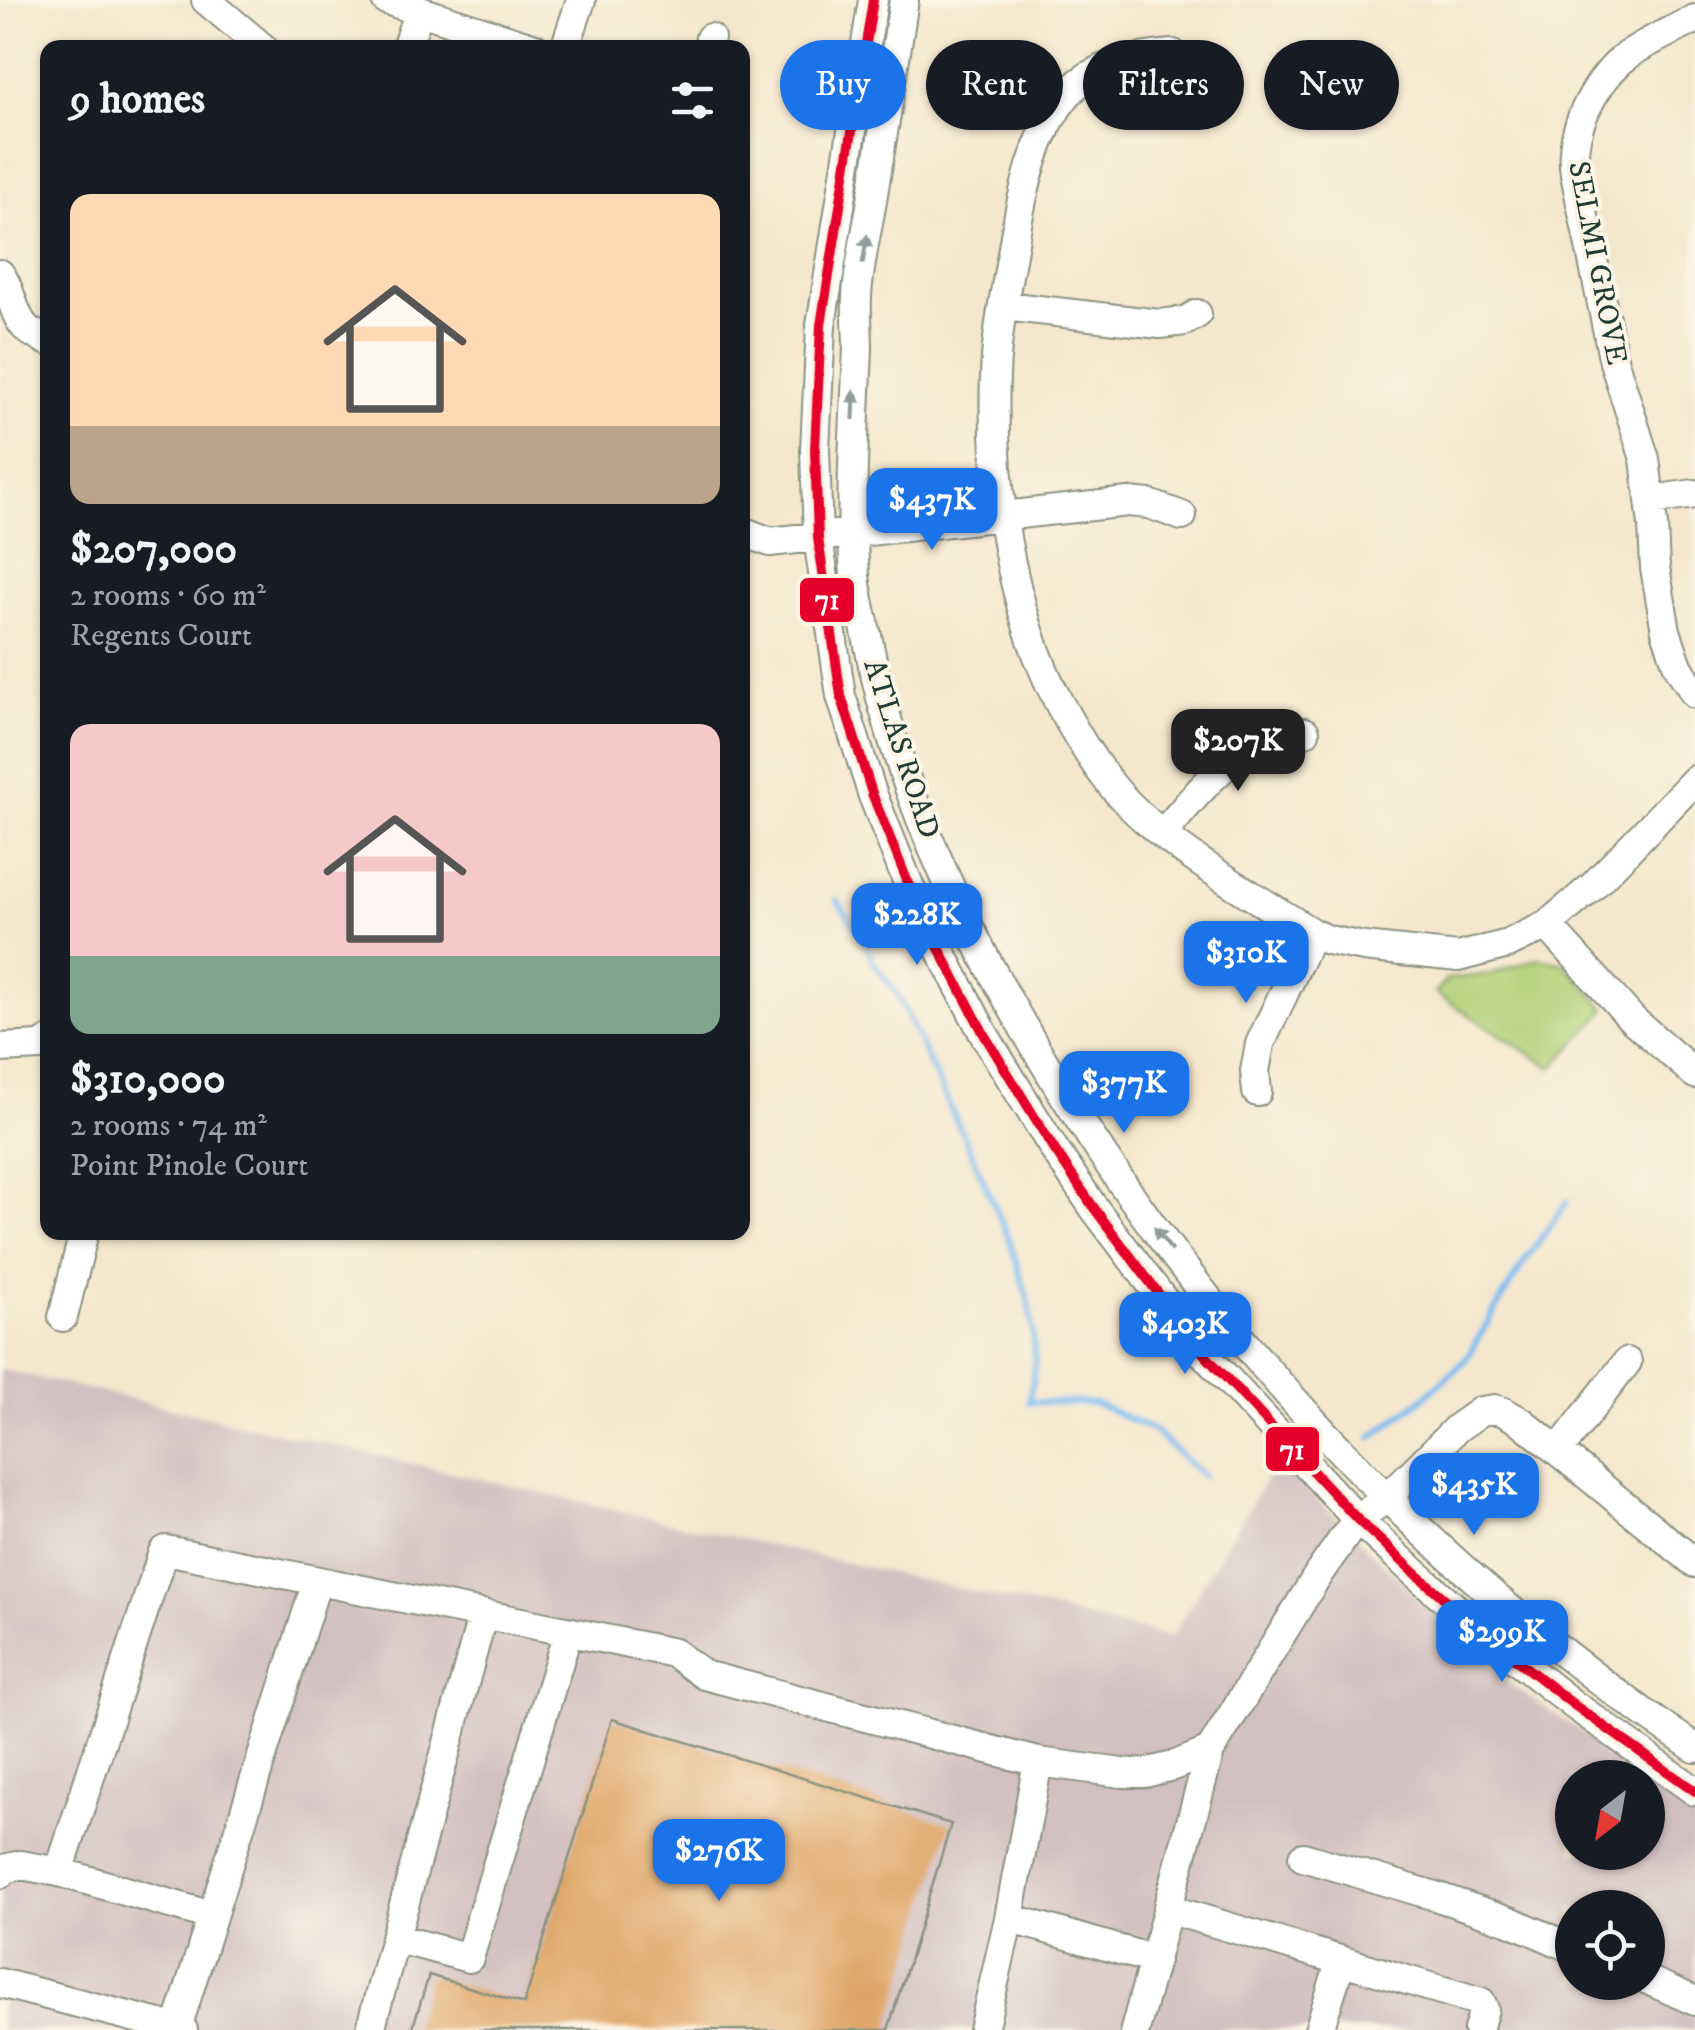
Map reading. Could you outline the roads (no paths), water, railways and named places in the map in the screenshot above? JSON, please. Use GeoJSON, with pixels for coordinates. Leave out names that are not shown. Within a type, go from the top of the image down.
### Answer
{"type":"FeatureCollection","features":[{"type":"Feature","properties":{"kind":"street"},"geometry":{"type":"LineString","coordinates":[[386,0],[439,9],[515,40]]}},
{"type":"Feature","properties":{"kind":"street"},"geometry":{"type":"LineString","coordinates":[[568,40],[581,0]]}},
{"type":"Feature","properties":{"kind":"street","name":"ATLAS ROAD"},"geometry":{"type":"LineString","coordinates":[[873,0],[821,325],[815,450],[818,538],[841,696],[873,796],[919,910],[986,1036],[1054,1149],[1204,1354],[1356,1518],[1501,1648],[1695,1791]]}},
{"type":"Feature","properties":{"kind":"street","name":"ATLAS ROAD"},"geometry":{"type":"LineString","coordinates":[[904,0],[858,294],[853,431],[856,578],[876,687],[952,895],[1017,1018],[1084,1130],[1241,1341],[1387,1498],[1524,1620],[1695,1748]]}},
{"type":"Feature","properties":{"kind":"street"},"geometry":{"type":"LineString","coordinates":[[213,2],[254,40]]}},
{"type":"Feature","properties":{"kind":"street"},"geometry":{"type":"LineString","coordinates":[[413,40],[439,9]]}},
{"type":"Feature","properties":{"kind":"street","name":"SELMI GROVE"},"geometry":{"type":"LineString","coordinates":[[1695,19],[1634,51],[1616,65],[1586,108],[1574,151],[1575,174],[1614,362],[1645,459],[1655,568],[1666,630],[1678,666],[1695,694]]}},
{"type":"Feature","properties":{"kind":"street"},"geometry":{"type":"LineString","coordinates":[[1083,80],[1058,106],[1043,135],[1019,209],[994,386],[1002,515],[1023,616],[1059,703],[1107,780],[1163,834],[1196,859],[1312,933],[1364,947],[1458,957],[1508,944],[1547,925],[1592,887],[1695,780]]}},
{"type":"Feature","properties":{"kind":"street"},"geometry":{"type":"LineString","coordinates":[[0,274],[19,319],[40,337]]}},
{"type":"Feature","properties":{"kind":"street"},"geometry":{"type":"LineString","coordinates":[[1004,306],[1160,324],[1185,321],[1197,314]]}},
{"type":"Feature","properties":{"kind":"street"},"geometry":{"type":"LineString","coordinates":[[1650,500],[1695,494]]}},
{"type":"Feature","properties":{"kind":"street"},"geometry":{"type":"LineString","coordinates":[[750,533],[770,542],[1128,502],[1149,504],[1182,516]]}},
{"type":"Feature","properties":{"kind":"street"},"geometry":{"type":"LineString","coordinates":[[1163,834],[1194,795],[1233,760],[1282,734],[1305,732]]}},
{"type":"Feature","properties":{"kind":"street"},"geometry":{"type":"LineString","coordinates":[[1547,925],[1632,1019],[1695,1074]]}},
{"type":"Feature","properties":{"kind":"street"},"geometry":{"type":"LineString","coordinates":[[1257,1092],[1254,1070],[1260,1044],[1312,933]]}},
{"type":"Feature","properties":{"kind":"street"},"geometry":{"type":"LineString","coordinates":[[0,1048],[40,1046]]}},
{"type":"Feature","properties":{"kind":"street"},"geometry":{"type":"LineString","coordinates":[[63,1317],[82,1240]]}},
{"type":"Feature","properties":{"kind":"street"},"geometry":{"type":"LineString","coordinates":[[1558,1451],[1627,1362]]}},
{"type":"Feature","properties":{"kind":"street"},"geometry":{"type":"LineString","coordinates":[[1135,2030],[1210,1751],[1356,1518],[1387,1498],[1456,1428],[1481,1411],[1494,1409],[1522,1422],[1695,1562]]}},
{"type":"Feature","properties":{"kind":"street"},"geometry":{"type":"LineString","coordinates":[[60,1872],[166,1550],[674,1653],[704,1674],[1038,1762],[1145,1773],[1210,1751]]}},
{"type":"Feature","properties":{"kind":"street"},"geometry":{"type":"LineString","coordinates":[[0,1983],[180,2029],[317,1581]]}},
{"type":"Feature","properties":{"kind":"street"},"geometry":{"type":"LineString","coordinates":[[370,2030],[483,1614]]}},
{"type":"Feature","properties":{"kind":"street"},"geometry":{"type":"LineString","coordinates":[[395,1938],[470,1958],[568,1632]]}},
{"type":"Feature","properties":{"kind":"street"},"geometry":{"type":"LineString","coordinates":[[982,2030],[1009,1918],[1038,1762]]}},
{"type":"Feature","properties":{"kind":"street"},"geometry":{"type":"LineString","coordinates":[[1303,1858],[1494,1916],[1555,1941]]}},
{"type":"Feature","properties":{"kind":"street"},"geometry":{"type":"LineString","coordinates":[[0,1874],[20,1865],[60,1872],[212,1916]]}},
{"type":"Feature","properties":{"kind":"street"},"geometry":{"type":"LineString","coordinates":[[1168,1910],[1480,2002],[1484,2009],[1478,2030]]}},
{"type":"Feature","properties":{"kind":"street"},"geometry":{"type":"LineString","coordinates":[[1009,1918],[1154,1960]]}},
{"type":"Feature","properties":{"kind":"street"},"geometry":{"type":"LineString","coordinates":[[1319,2030],[1341,1960]]}},
{"type":"Feature","properties":{"kind":"street"},"geometry":{"type":"LineString","coordinates":[[1665,1988],[1695,2001]]}},
{"type":"Feature","properties":{"kind":"waterway"},"geometry":{"type":"LineString","coordinates":[[837,900],[898,996],[1010,1242],[1030,1306],[1035,1361],[1029,1402],[1095,1403],[1154,1431],[1203,1476]]}},
{"type":"Feature","properties":{"kind":"waterway"},"geometry":{"type":"LineString","coordinates":[[1372,1437],[1464,1362],[1524,1262],[1567,1202]]}}]}
